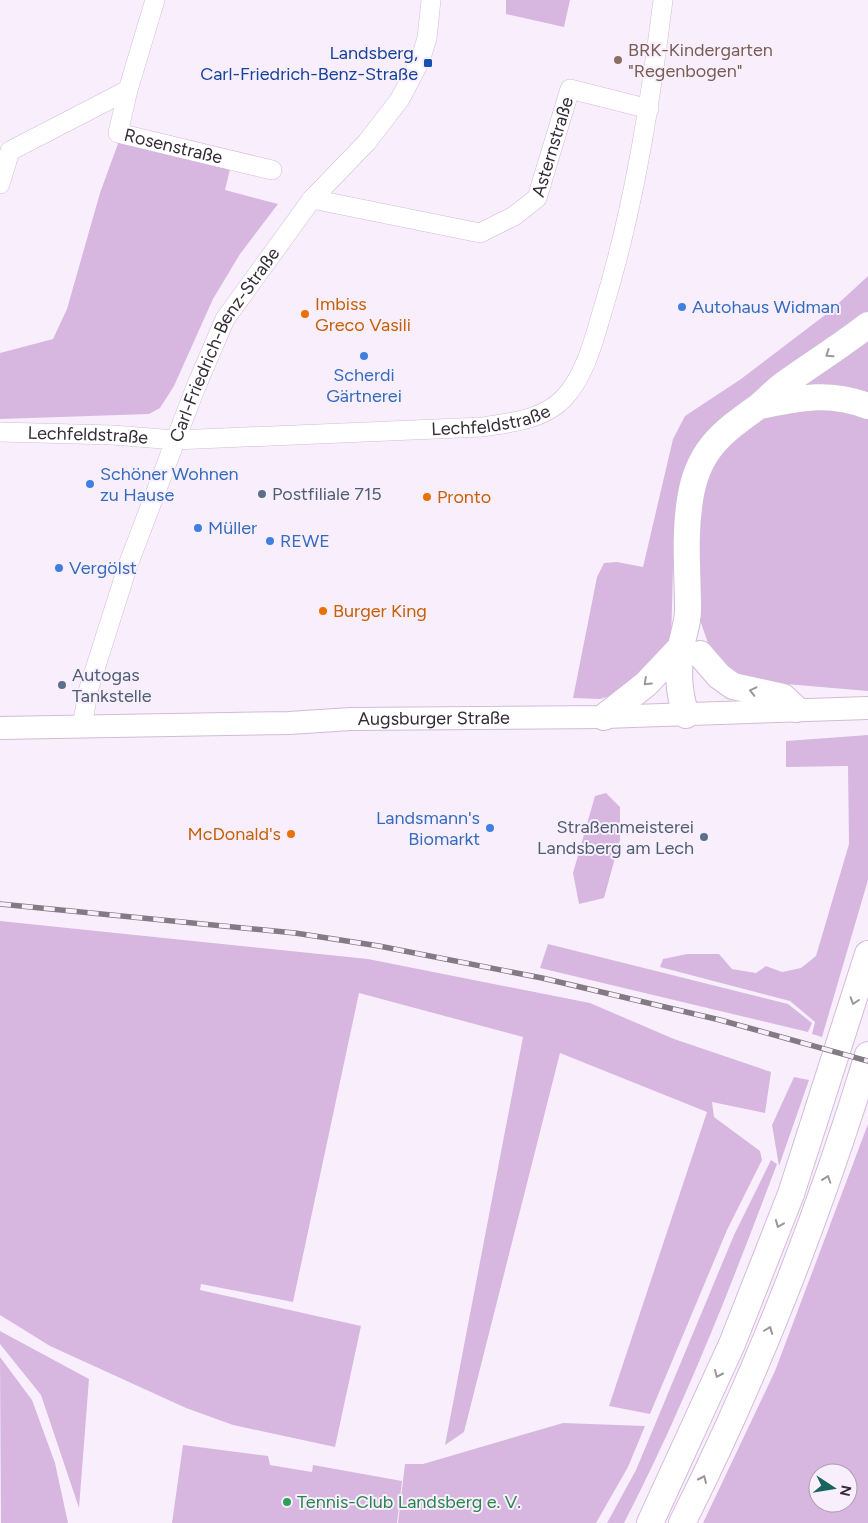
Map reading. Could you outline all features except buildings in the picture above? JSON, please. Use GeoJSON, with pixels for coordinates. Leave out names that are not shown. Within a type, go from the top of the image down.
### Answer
{"type":"FeatureCollection","features":[{"type":"Feature","properties":{"kind":"highway"},"geometry":{"type":"LineString","coordinates":[[686,714],[696,698],[700,675],[691,651],[686,529],[690,498],[697,472],[708,450],[725,430],[759,406],[776,390],[834,351],[868,325]]}},
{"type":"Feature","properties":{"kind":"highway"},"geometry":{"type":"LineString","coordinates":[[759,406],[807,397],[827,396],[849,399],[868,406]]}},
{"type":"Feature","properties":{"kind":"highway"},"geometry":{"type":"LineString","coordinates":[[691,651],[733,686],[783,697],[796,709]]}},
{"type":"Feature","properties":{"kind":"highway"},"geometry":{"type":"LineString","coordinates":[[604,717],[691,651]]}},
{"type":"Feature","properties":{"kind":"highway"},"geometry":{"type":"LineString","coordinates":[[650,1523],[732,1344],[791,1194],[868,954]]}},
{"type":"Feature","properties":{"kind":"highway"},"geometry":{"type":"LineString","coordinates":[[682,1523],[758,1357],[817,1206],[868,1056]]}},
{"type":"Feature","properties":{"kind":"main road","name":"Augsburger Straße"},"geometry":{"type":"LineString","coordinates":[[0,728],[262,723],[351,719],[604,717],[867,708]]}},
{"type":"Feature","properties":{"kind":"street","name":"Rosenstraße"},"geometry":{"type":"LineString","coordinates":[[155,0],[128,90],[118,133],[272,170]]}},
{"type":"Feature","properties":{"kind":"street","name":"Carl-Friedrich-Benz-Straße"},"geometry":{"type":"LineString","coordinates":[[82,726],[89,688],[125,575],[176,440],[225,319],[312,199],[366,142],[400,99],[420,61],[427,38],[431,0]]}},
{"type":"Feature","properties":{"kind":"street","name":"Lechfeldstraße"},"geometry":{"type":"LineString","coordinates":[[0,432],[94,434],[176,440],[484,427],[532,419],[563,399],[579,378],[592,346],[628,221],[649,109],[662,0]]}},
{"type":"Feature","properties":{"kind":"street","name":"Asternstraße"},"geometry":{"type":"LineString","coordinates":[[312,199],[480,233],[514,216],[537,198],[570,89],[649,109]]}},
{"type":"Feature","properties":{"kind":"street"},"geometry":{"type":"LineString","coordinates":[[0,184],[5,149],[128,90]]}},
{"type":"Feature","properties":{"kind":"shaded area"},"geometry":{"type":"Polygon","coordinates":[[[506,0],[570,0],[564,27],[506,14],[506,0]]]}},
{"type":"Feature","properties":{"kind":"shaded area"},"geometry":{"type":"Polygon","coordinates":[[[120,138],[231,165],[225,190],[278,204],[240,254],[213,299],[174,386],[160,408],[149,414],[0,419],[0,353],[53,339],[67,309],[100,193],[120,138]]]}},
{"type":"Feature","properties":{"kind":"shaded area"},"geometry":{"type":"Polygon","coordinates":[[[868,276],[868,316],[743,406],[674,532],[671,642],[631,690],[600,699],[573,698],[597,577],[604,563],[617,562],[643,567],[673,439],[685,416],[741,379],[829,312],[868,276]]]}},
{"type":"Feature","properties":{"kind":"shaded area"},"geometry":{"type":"Polygon","coordinates":[[[868,332],[868,397],[805,387],[805,379],[868,332]]]}},
{"type":"Feature","properties":{"kind":"shaded area"},"geometry":{"type":"Polygon","coordinates":[[[791,406],[868,415],[868,691],[737,680],[711,652],[700,620],[700,519],[704,492],[719,453],[772,411],[791,406]]]}},
{"type":"Feature","properties":{"kind":"shaded area"},"geometry":{"type":"Polygon","coordinates":[[[868,735],[868,880],[822,1037],[812,1034],[815,1022],[790,1001],[660,967],[663,959],[687,954],[719,954],[732,969],[756,973],[766,966],[782,972],[801,968],[816,956],[849,844],[848,766],[786,767],[786,741],[868,735]]]}},
{"type":"Feature","properties":{"kind":"shaded area"},"geometry":{"type":"Polygon","coordinates":[[[606,793],[620,807],[620,840],[604,898],[579,904],[573,873],[595,796],[606,793]]]}},
{"type":"Feature","properties":{"kind":"shaded area"},"geometry":{"type":"Polygon","coordinates":[[[0,921],[368,959],[590,1003],[674,1039],[771,1072],[765,1113],[712,1102],[714,1117],[760,1151],[762,1160],[727,1230],[650,1414],[609,1406],[707,1112],[560,1053],[464,1432],[445,1445],[523,1037],[359,993],[293,1302],[201,1284],[200,1290],[361,1326],[335,1447],[233,1425],[186,1408],[50,1346],[0,1315],[0,921]]]}},
{"type":"Feature","properties":{"kind":"shaded area"},"geometry":{"type":"Polygon","coordinates":[[[548,944],[788,1004],[812,1023],[808,1032],[540,968],[548,944]]]}},
{"type":"Feature","properties":{"kind":"shaded area"},"geometry":{"type":"Polygon","coordinates":[[[794,1077],[809,1080],[779,1166],[772,1125],[794,1077]]]}},
{"type":"Feature","properties":{"kind":"shaded area"},"geometry":{"type":"Polygon","coordinates":[[[868,1124],[868,1523],[703,1523],[775,1371],[868,1124]]]}},
{"type":"Feature","properties":{"kind":"shaded area"},"geometry":{"type":"Polygon","coordinates":[[[771,1160],[777,1164],[687,1391],[624,1523],[607,1523],[636,1470],[734,1235],[771,1160]]]}},
{"type":"Feature","properties":{"kind":"shaded area"},"geometry":{"type":"Polygon","coordinates":[[[0,1331],[89,1379],[79,1508],[41,1395],[0,1344],[0,1331]]]}},
{"type":"Feature","properties":{"kind":"shaded area"},"geometry":{"type":"Polygon","coordinates":[[[0,1357],[32,1400],[55,1463],[68,1523],[1,1523],[0,1357]]]}},
{"type":"Feature","properties":{"kind":"shaded area"},"geometry":{"type":"Polygon","coordinates":[[[563,1423],[645,1426],[628,1467],[596,1523],[398,1523],[405,1464],[423,1464],[563,1423]]]}},
{"type":"Feature","properties":{"kind":"shaded area","name":"Tennis-Club Landsberg e. V."},"geometry":{"type":"Polygon","coordinates":[[[183,1445],[268,1456],[270,1465],[312,1472],[313,1465],[402,1481],[397,1523],[172,1523],[183,1445]]]}},
{"type":"Feature","properties":{"kind":"railway"},"geometry":{"type":"LineString","coordinates":[[0,904],[295,933],[379,946],[542,978],[720,1020],[868,1061]]}},
{"type":"Feature","properties":{"kind":"place","name":"BRK-Kindergarten \"Regenbogen\""},"geometry":{"type":"Point","coordinates":[618,60]}},
{"type":"Feature","properties":{"kind":"place","name":"Landsberg, Carl-Friedrich-Benz-Straße"},"geometry":{"type":"Point","coordinates":[428,63]}},
{"type":"Feature","properties":{"kind":"place","name":"Autohaus Widman"},"geometry":{"type":"Point","coordinates":[682,307]}},
{"type":"Feature","properties":{"kind":"place","name":"Imbiss Greco Vasili"},"geometry":{"type":"Point","coordinates":[305,314]}},
{"type":"Feature","properties":{"kind":"place","name":"Scherdi Gärtnerei"},"geometry":{"type":"Point","coordinates":[364,356]}},
{"type":"Feature","properties":{"kind":"place","name":"Schöner Wohnen zu Hause"},"geometry":{"type":"Point","coordinates":[90,484]}},
{"type":"Feature","properties":{"kind":"place","name":"Postfiliale 715"},"geometry":{"type":"Point","coordinates":[262,494]}},
{"type":"Feature","properties":{"kind":"place","name":"Pronto"},"geometry":{"type":"Point","coordinates":[427,497]}},
{"type":"Feature","properties":{"kind":"place","name":"Müller"},"geometry":{"type":"Point","coordinates":[198,528]}},
{"type":"Feature","properties":{"kind":"place","name":"REWE"},"geometry":{"type":"Point","coordinates":[270,541]}},
{"type":"Feature","properties":{"kind":"place","name":"Vergölst"},"geometry":{"type":"Point","coordinates":[59,568]}},
{"type":"Feature","properties":{"kind":"place","name":"Burger King"},"geometry":{"type":"Point","coordinates":[323,611]}},
{"type":"Feature","properties":{"kind":"place","name":"Autogas Tankstelle"},"geometry":{"type":"Point","coordinates":[62,685]}},
{"type":"Feature","properties":{"kind":"place","name":"Landsmann's Biomarkt"},"geometry":{"type":"Point","coordinates":[490,828]}},
{"type":"Feature","properties":{"kind":"place","name":"McDonald's"},"geometry":{"type":"Point","coordinates":[291,834]}},
{"type":"Feature","properties":{"kind":"place","name":"Straßenmeisterei Landsberg am Lech"},"geometry":{"type":"Point","coordinates":[704,837]}},
{"type":"Feature","properties":{"kind":"place","name":"Tennis-Club Landsberg e. V."},"geometry":{"type":"Point","coordinates":[287,1502]}}]}
